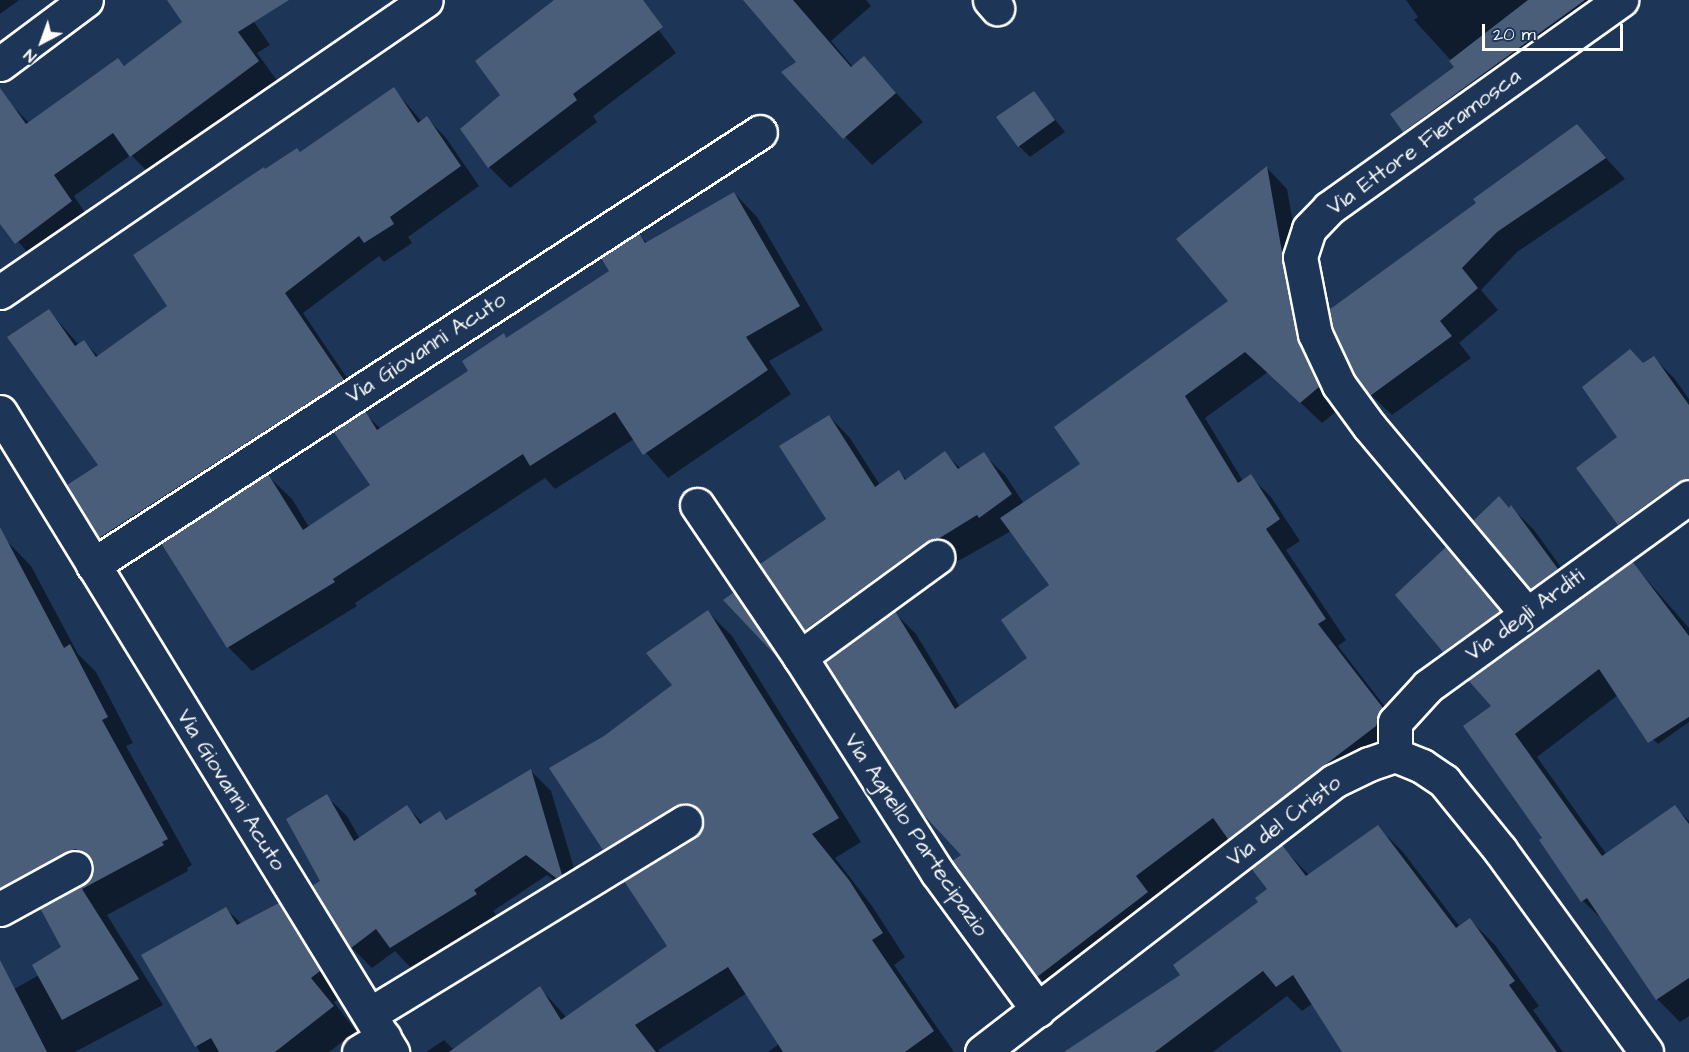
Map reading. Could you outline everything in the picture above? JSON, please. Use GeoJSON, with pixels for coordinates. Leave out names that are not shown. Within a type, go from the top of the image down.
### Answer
{"type":"FeatureCollection","features":[{"type":"Feature","properties":{"kind":"street"},"geometry":{"type":"LineString","coordinates":[[0,64],[86,0]]}},
{"type":"Feature","properties":{"kind":"street"},"geometry":{"type":"LineString","coordinates":[[0,292],[426,0]]}},
{"type":"Feature","properties":{"kind":"street","name":"Via Ettore Fieramosca"},"geometry":{"type":"LineString","coordinates":[[1526,613],[1369,426],[1339,386],[1315,334],[1299,257],[1309,229],[1329,208],[1621,0]]}},
{"type":"Feature","properties":{"kind":"street","name":"Via Giovanni Acuto"},"geometry":{"type":"LineString","coordinates":[[93,565],[760,132]]}},
{"type":"Feature","properties":{"kind":"street","name":"Via Giovanni Acuto"},"geometry":{"type":"LineString","coordinates":[[0,412],[376,1039],[685,822]]}},
{"type":"Feature","properties":{"kind":"street","name":"Via degli Arditi"},"geometry":{"type":"LineString","coordinates":[[1395,755],[1395,722],[1428,686],[1689,497]]}},
{"type":"Feature","properties":{"kind":"street","name":"Via Agnello Partecipazio"},"geometry":{"type":"LineString","coordinates":[[697,505],[800,657],[937,872],[1038,1010]]}},
{"type":"Feature","properties":{"kind":"street"},"geometry":{"type":"LineString","coordinates":[[800,657],[937,557]]}},
{"type":"Feature","properties":{"kind":"street"},"geometry":{"type":"LineString","coordinates":[[1395,755],[1422,765],[1444,781],[1500,850],[1646,1052]]}},
{"type":"Feature","properties":{"kind":"street","name":"Via del Cristo"},"geometry":{"type":"LineString","coordinates":[[982,1052],[1334,781],[1369,764],[1395,755]]}},
{"type":"Feature","properties":{"kind":"street"},"geometry":{"type":"LineString","coordinates":[[0,909],[75,868]]}},
{"type":"Feature","properties":{"kind":"building"},"geometry":{"type":"Polygon","coordinates":[[[167,0],[289,0],[238,32],[259,61],[130,157],[113,133],[54,175],[72,201],[15,244],[0,224],[0,88],[26,124],[118,58],[124,66],[182,22],[167,0]]]}},
{"type":"Feature","properties":{"kind":"building"},"geometry":{"type":"Polygon","coordinates":[[[554,0],[643,0],[663,27],[573,94],[577,100],[488,168],[460,129],[500,95],[475,61],[554,0]]]}},
{"type":"Feature","properties":{"kind":"building"},"geometry":{"type":"Polygon","coordinates":[[[743,0],[793,0],[851,67],[864,56],[896,93],[843,139],[781,72],[796,62],[743,0]]]}},
{"type":"Feature","properties":{"kind":"building"},"geometry":{"type":"Polygon","coordinates":[[[1528,0],[1585,0],[1403,132],[1390,114],[1454,67],[1449,61],[1528,0]]]}},
{"type":"Feature","properties":{"kind":"building"},"geometry":{"type":"Polygon","coordinates":[[[394,87],[418,123],[427,116],[461,166],[390,217],[394,224],[364,243],[359,236],[285,293],[344,380],[99,538],[67,485],[98,465],[7,337],[49,309],[75,346],[84,340],[96,357],[167,306],[133,255],[264,167],[265,169],[297,148],[300,152],[394,87]]]}},
{"type":"Feature","properties":{"kind":"building"},"geometry":{"type":"Polygon","coordinates":[[[1034,91],[1055,120],[1018,147],[996,117],[1034,91]]]}},
{"type":"Feature","properties":{"kind":"building"},"geometry":{"type":"Polygon","coordinates":[[[1577,124],[1606,158],[1497,232],[1462,268],[1478,288],[1440,321],[1452,336],[1370,396],[1355,375],[1333,328],[1329,310],[1476,203],[1473,199],[1577,124]]]}},
{"type":"Feature","properties":{"kind":"building"},"geometry":{"type":"Polygon","coordinates":[[[1267,166],[1297,338],[1319,387],[1300,403],[1245,352],[1185,396],[1238,483],[1251,474],[1280,519],[1266,529],[1326,619],[1318,624],[1383,708],[1376,726],[1228,839],[1213,818],[1136,876],[1148,892],[1037,977],[952,861],[961,855],[921,812],[825,662],[895,611],[955,709],[1027,658],[1001,620],[1049,585],[1000,518],[1080,464],[1054,427],[1228,301],[1176,239],[1267,166]]]}},
{"type":"Feature","properties":{"kind":"building"},"geometry":{"type":"Polygon","coordinates":[[[734,192],[800,306],[746,337],[768,370],[643,455],[615,412],[530,466],[523,454],[333,579],[335,582],[227,648],[161,543],[268,474],[303,530],[370,485],[333,431],[365,411],[377,430],[468,371],[462,361],[504,333],[506,338],[609,271],[601,258],[639,233],[645,243],[734,192]]]}},
{"type":"Feature","properties":{"kind":"building"},"geometry":{"type":"Polygon","coordinates":[[[1630,349],[1643,363],[1654,356],[1689,405],[1689,478],[1678,482],[1618,525],[1576,468],[1617,437],[1582,387],[1630,349]]]}},
{"type":"Feature","properties":{"kind":"building"},"geometry":{"type":"Polygon","coordinates":[[[829,415],[875,487],[899,470],[905,480],[945,451],[958,469],[984,452],[1012,494],[979,518],[977,515],[938,539],[926,542],[805,630],[760,564],[826,519],[779,446],[829,415]]]}},
{"type":"Feature","properties":{"kind":"building"},"geometry":{"type":"Polygon","coordinates":[[[1499,496],[1509,508],[1511,505],[1558,569],[1530,589],[1473,521],[1499,496]]]}},
{"type":"Feature","properties":{"kind":"building"},"geometry":{"type":"Polygon","coordinates":[[[0,527],[64,648],[70,644],[108,717],[102,720],[168,839],[162,842],[164,845],[82,889],[139,979],[62,1020],[32,965],[61,947],[40,908],[84,884],[91,877],[94,868],[85,852],[75,849],[0,888],[0,527]]]}},
{"type":"Feature","properties":{"kind":"building"},"geometry":{"type":"Polygon","coordinates":[[[1446,547],[1500,611],[1443,652],[1395,595],[1446,547]]]}},
{"type":"Feature","properties":{"kind":"building"},"geometry":{"type":"Polygon","coordinates":[[[1632,561],[1689,636],[1689,717],[1648,743],[1599,669],[1515,734],[1602,856],[1675,805],[1689,824],[1689,978],[1656,1000],[1587,898],[1581,902],[1539,840],[1542,838],[1463,726],[1491,706],[1468,680],[1632,561]]]}},
{"type":"Feature","properties":{"kind":"building"},"geometry":{"type":"Polygon","coordinates":[[[734,592],[780,660],[723,600],[734,592]]]}},
{"type":"Feature","properties":{"kind":"building"},"geometry":{"type":"Polygon","coordinates":[[[708,610],[839,818],[812,834],[849,880],[883,933],[872,940],[934,1031],[905,1052],[783,1052],[728,967],[635,1025],[656,1052],[449,1052],[540,986],[561,1020],[667,946],[624,881],[695,838],[704,822],[701,812],[693,805],[684,803],[676,806],[603,850],[549,768],[604,736],[672,685],[646,653],[708,610]]]}},
{"type":"Feature","properties":{"kind":"building"},"geometry":{"type":"Polygon","coordinates":[[[531,769],[562,875],[556,878],[526,855],[474,890],[477,894],[390,948],[376,929],[351,948],[312,886],[320,881],[286,819],[327,794],[354,841],[407,805],[420,824],[440,811],[446,820],[531,769]]]}},
{"type":"Feature","properties":{"kind":"building"},"geometry":{"type":"Polygon","coordinates":[[[1378,825],[1456,928],[1470,918],[1515,981],[1509,985],[1557,1052],[1342,1052],[1293,975],[1276,987],[1263,971],[1155,1052],[1064,1052],[1180,975],[1173,965],[1258,902],[1255,898],[1267,889],[1251,868],[1282,845],[1306,876],[1378,825]]]}},
{"type":"Feature","properties":{"kind":"building"},"geometry":{"type":"Polygon","coordinates":[[[279,903],[320,971],[311,978],[334,1006],[275,1052],[219,1052],[211,1038],[195,1047],[141,955],[226,907],[237,925],[279,903]]]}},
{"type":"Feature","properties":{"kind":"building"},"geometry":{"type":"Polygon","coordinates":[[[0,960],[47,1052],[0,1052],[0,960]]]}}]}
